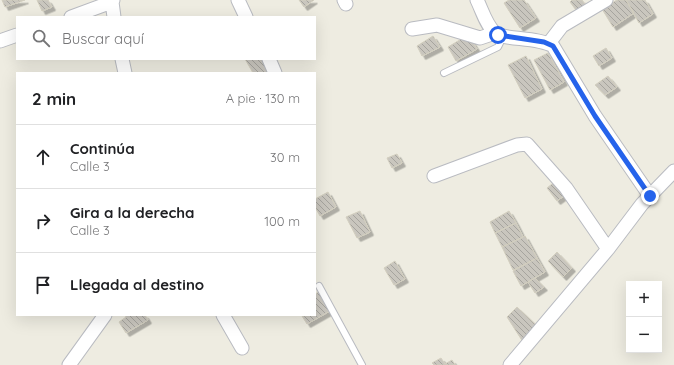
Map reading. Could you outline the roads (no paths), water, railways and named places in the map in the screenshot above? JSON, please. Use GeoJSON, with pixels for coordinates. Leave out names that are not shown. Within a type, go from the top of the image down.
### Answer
{"type":"FeatureCollection","features":[{"type":"Feature","properties":{"kind":"street"},"geometry":{"type":"LineString","coordinates":[[238,0],[246,16]]}},
{"type":"Feature","properties":{"kind":"street"},"geometry":{"type":"LineString","coordinates":[[477,0],[490,27],[497,34]]}},
{"type":"Feature","properties":{"kind":"street"},"geometry":{"type":"LineString","coordinates":[[549,43],[562,26],[606,0]]}},
{"type":"Feature","properties":{"kind":"street"},"geometry":{"type":"LineString","coordinates":[[74,16],[113,1],[114,16]]}},
{"type":"Feature","properties":{"kind":"street"},"geometry":{"type":"LineString","coordinates":[[412,29],[437,25],[480,38],[497,34],[549,43],[553,46],[595,116],[650,196]]}},
{"type":"Feature","properties":{"kind":"street"},"geometry":{"type":"LineString","coordinates":[[0,41],[16,35]]}},
{"type":"Feature","properties":{"kind":"street"},"geometry":{"type":"LineString","coordinates":[[122,60],[125,72]]}},
{"type":"Feature","properties":{"kind":"street"},"geometry":{"type":"LineString","coordinates":[[268,60],[274,72]]}},
{"type":"Feature","properties":{"kind":"street"},"geometry":{"type":"LineString","coordinates":[[434,176],[517,145],[527,144],[566,188],[608,249]]}},
{"type":"Feature","properties":{"kind":"street"},"geometry":{"type":"LineString","coordinates":[[510,365],[608,249],[650,196],[674,171]]}},
{"type":"Feature","properties":{"kind":"street"},"geometry":{"type":"LineString","coordinates":[[69,365],[104,316]]}},
{"type":"Feature","properties":{"kind":"street"},"geometry":{"type":"LineString","coordinates":[[224,316],[242,348]]}},
{"type":"Feature","properties":{"kind":"lane"},"geometry":{"type":"LineString","coordinates":[[444,73],[498,47],[500,43],[497,34]]}},
{"type":"Feature","properties":{"kind":"lane"},"geometry":{"type":"LineString","coordinates":[[319,286],[362,365]]}}]}
